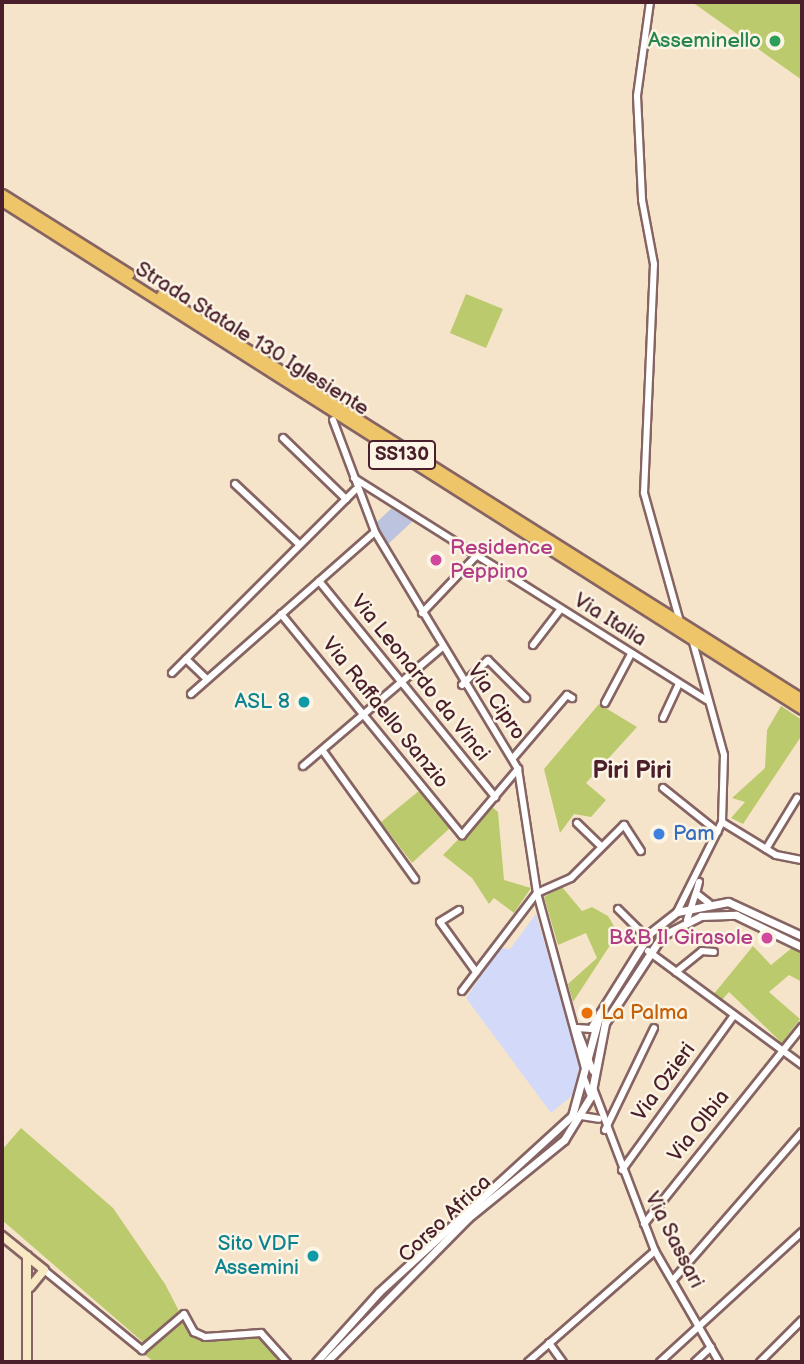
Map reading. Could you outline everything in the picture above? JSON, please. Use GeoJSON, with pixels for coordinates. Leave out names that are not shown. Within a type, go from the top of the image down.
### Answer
{"type":"FeatureCollection","features":[{"type":"Feature","properties":{"kind":"main road","name":"Strada Statale 130 Iglesiente"},"geometry":{"type":"LineString","coordinates":[[2,194],[802,699]]}},
{"type":"Feature","properties":{"kind":"main road","name":"Strada Statale 130 Iglesiente"},"geometry":{"type":"LineString","coordinates":[[2,201],[802,709]]}},
{"type":"Feature","properties":{"kind":"main road"},"geometry":{"type":"LineString","coordinates":[[2,1236],[44,1270],[29,1289]]}},
{"type":"Feature","properties":{"kind":"main road"},"geometry":{"type":"LineString","coordinates":[[27,1256],[27,1362]]}},
{"type":"Feature","properties":{"kind":"street"},"geometry":{"type":"LineString","coordinates":[[650,2],[637,96],[642,200],[654,264],[644,492],[680,622]]}},
{"type":"Feature","properties":{"kind":"street","name":"Via Cipro"},"geometry":{"type":"LineString","coordinates":[[333,420],[353,459],[355,490],[375,532],[462,685],[518,769],[537,893],[588,1073]]}},
{"type":"Feature","properties":{"kind":"street"},"geometry":{"type":"LineString","coordinates":[[283,438],[346,499]]}},
{"type":"Feature","properties":{"kind":"street","name":"Via Italia"},"geometry":{"type":"LineString","coordinates":[[354,478],[707,700]]}},
{"type":"Feature","properties":{"kind":"street"},"geometry":{"type":"LineString","coordinates":[[235,484],[299,544]]}},
{"type":"Feature","properties":{"kind":"street"},"geometry":{"type":"LineString","coordinates":[[172,673],[355,490]]}},
{"type":"Feature","properties":{"kind":"street"},"geometry":{"type":"LineString","coordinates":[[191,694],[375,532]]}},
{"type":"Feature","properties":{"kind":"street"},"geometry":{"type":"LineString","coordinates":[[422,613],[476,556]]}},
{"type":"Feature","properties":{"kind":"street","name":"Via Leonardo da Vinci"},"geometry":{"type":"LineString","coordinates":[[319,581],[495,797]]}},
{"type":"Feature","properties":{"kind":"street"},"geometry":{"type":"LineString","coordinates":[[534,645],[560,610]]}},
{"type":"Feature","properties":{"kind":"street","name":"Via Raffaello Sanzio"},"geometry":{"type":"LineString","coordinates":[[281,614],[462,835],[495,797]]}},
{"type":"Feature","properties":{"kind":"street"},"geometry":{"type":"LineString","coordinates":[[692,639],[724,755],[722,822],[700,877],[694,907]]}},
{"type":"Feature","properties":{"kind":"street"},"geometry":{"type":"LineString","coordinates":[[303,766],[441,648]]}},
{"type":"Feature","properties":{"kind":"street"},"geometry":{"type":"LineString","coordinates":[[605,703],[631,654]]}},
{"type":"Feature","properties":{"kind":"street"},"geometry":{"type":"LineString","coordinates":[[186,659],[207,679]]}},
{"type":"Feature","properties":{"kind":"street"},"geometry":{"type":"LineString","coordinates":[[462,685],[488,660],[526,698]]}},
{"type":"Feature","properties":{"kind":"street"},"geometry":{"type":"LineString","coordinates":[[663,718],[679,683]]}},
{"type":"Feature","properties":{"kind":"street"},"geometry":{"type":"LineString","coordinates":[[513,758],[567,695],[572,698]]}},
{"type":"Feature","properties":{"kind":"street"},"geometry":{"type":"LineString","coordinates":[[323,751],[415,879]]}},
{"type":"Feature","properties":{"kind":"street"},"geometry":{"type":"LineString","coordinates":[[495,797],[518,769]]}},
{"type":"Feature","properties":{"kind":"street"},"geometry":{"type":"LineString","coordinates":[[663,788],[718,832]]}},
{"type":"Feature","properties":{"kind":"street"},"geometry":{"type":"LineString","coordinates":[[766,849],[797,798]]}},
{"type":"Feature","properties":{"kind":"street"},"geometry":{"type":"LineString","coordinates":[[722,822],[766,849],[802,860]]}},
{"type":"Feature","properties":{"kind":"street"},"geometry":{"type":"LineString","coordinates":[[577,823],[600,845]]}},
{"type":"Feature","properties":{"kind":"street"},"geometry":{"type":"LineString","coordinates":[[462,991],[537,893],[571,877],[600,845],[624,825],[641,851]]}},
{"type":"Feature","properties":{"kind":"street"},"geometry":{"type":"LineString","coordinates":[[677,912],[700,877]]}},
{"type":"Feature","properties":{"kind":"street"},"geometry":{"type":"LineString","coordinates":[[696,893],[709,903]]}},
{"type":"Feature","properties":{"kind":"street","name":"Corso Africa"},"geometry":{"type":"LineString","coordinates":[[326,1362],[364,1318],[468,1218],[564,1140],[589,1100],[592,1087],[588,1073],[589,1051],[600,1013],[647,938],[677,912],[709,903],[745,907],[802,936]]}},
{"type":"Feature","properties":{"kind":"street","name":"Corso Africa"},"geometry":{"type":"LineString","coordinates":[[316,1362],[463,1211],[561,1130],[578,1104],[605,1023],[648,951],[687,920],[694,907]]}},
{"type":"Feature","properties":{"kind":"street"},"geometry":{"type":"LineString","coordinates":[[618,909],[647,938]]}},
{"type":"Feature","properties":{"kind":"street"},"geometry":{"type":"LineString","coordinates":[[459,910],[440,922],[476,972]]}},
{"type":"Feature","properties":{"kind":"street"},"geometry":{"type":"LineString","coordinates":[[687,920],[736,915],[802,947]]}},
{"type":"Feature","properties":{"kind":"street"},"geometry":{"type":"LineString","coordinates":[[648,951],[802,1065]]}},
{"type":"Feature","properties":{"kind":"street"},"geometry":{"type":"LineString","coordinates":[[676,972],[702,951],[714,952]]}},
{"type":"Feature","properties":{"kind":"street"},"geometry":{"type":"LineString","coordinates":[[573,1024],[586,1031],[600,1013]]}},
{"type":"Feature","properties":{"kind":"street","name":"Via Ozieri"},"geometry":{"type":"LineString","coordinates":[[622,1170],[734,1015]]}},
{"type":"Feature","properties":{"kind":"street","name":"Via Cipro"},"geometry":{"type":"LineString","coordinates":[[573,1024],[589,1051]]}},
{"type":"Feature","properties":{"kind":"street","name":"Via Olbia"},"geometry":{"type":"LineString","coordinates":[[644,1224],[802,1027]]}},
{"type":"Feature","properties":{"kind":"street"},"geometry":{"type":"LineString","coordinates":[[605,1130],[654,1028]]}},
{"type":"Feature","properties":{"kind":"street","name":"Via Sassari"},"geometry":{"type":"LineString","coordinates":[[588,1073],[589,1100],[605,1130],[655,1251],[719,1362]]}},
{"type":"Feature","properties":{"kind":"street","name":"Via Sassari"},"geometry":{"type":"LineString","coordinates":[[592,1087],[605,1130]]}},
{"type":"Feature","properties":{"kind":"street"},"geometry":{"type":"LineString","coordinates":[[578,1104],[589,1100]]}},
{"type":"Feature","properties":{"kind":"street"},"geometry":{"type":"LineString","coordinates":[[581,1116],[599,1119]]}},
{"type":"Feature","properties":{"kind":"street"},"geometry":{"type":"LineString","coordinates":[[673,1280],[802,1132]]}},
{"type":"Feature","properties":{"kind":"street"},"geometry":{"type":"LineString","coordinates":[[660,1362],[802,1232]]}},
{"type":"Feature","properties":{"kind":"street"},"geometry":{"type":"LineString","coordinates":[[527,1362],[655,1251]]}},
{"type":"Feature","properties":{"kind":"street"},"geometry":{"type":"LineString","coordinates":[[44,1270],[142,1350],[184,1314],[194,1332],[205,1337],[261,1334],[287,1362]]}},
{"type":"Feature","properties":{"kind":"street"},"geometry":{"type":"LineString","coordinates":[[760,1362],[802,1320]]}},
{"type":"Feature","properties":{"kind":"street"},"geometry":{"type":"LineString","coordinates":[[549,1343],[563,1362]]}},
{"type":"Feature","properties":{"kind":"street"},"geometry":{"type":"LineString","coordinates":[[695,1362],[711,1347]]}},
{"type":"Feature","properties":{"kind":"shaded area"},"geometry":{"type":"Polygon","coordinates":[[[394,506],[415,519],[387,545],[376,523],[394,506]]]}},
{"type":"Feature","properties":{"kind":"shaded area"},"geometry":{"type":"Polygon","coordinates":[[[536,914],[580,1064],[574,1094],[551,1113],[466,998],[500,948],[510,949],[536,914]]]}},
{"type":"Feature","properties":{"kind":"green space","name":"Asseminello"},"geometry":{"type":"Polygon","coordinates":[[[692,2],[802,2],[802,80],[692,2]]]}},
{"type":"Feature","properties":{"kind":"green space"},"geometry":{"type":"Polygon","coordinates":[[[466,294],[503,309],[486,348],[450,333],[466,294]]]}},
{"type":"Feature","properties":{"kind":"green space"},"geometry":{"type":"Polygon","coordinates":[[[599,704],[637,727],[586,783],[606,800],[591,817],[574,814],[560,833],[544,769],[599,704]]]}},
{"type":"Feature","properties":{"kind":"green space"},"geometry":{"type":"Polygon","coordinates":[[[781,706],[802,720],[802,735],[743,824],[731,818],[745,802],[732,798],[765,768],[767,730],[781,706]]]}},
{"type":"Feature","properties":{"kind":"green space"},"geometry":{"type":"Polygon","coordinates":[[[420,790],[451,827],[412,863],[381,822],[420,790]]]}},
{"type":"Feature","properties":{"kind":"green space"},"geometry":{"type":"Polygon","coordinates":[[[491,806],[498,812],[504,880],[531,888],[514,913],[494,898],[489,904],[472,878],[443,855],[491,806]]]}},
{"type":"Feature","properties":{"kind":"green space"},"geometry":{"type":"Polygon","coordinates":[[[562,887],[582,911],[592,907],[608,916],[618,933],[573,1002],[568,984],[597,958],[586,933],[558,945],[544,897],[562,887]]]}},
{"type":"Feature","properties":{"kind":"green space"},"geometry":{"type":"Polygon","coordinates":[[[753,946],[771,965],[793,947],[802,953],[802,982],[789,975],[769,992],[800,1019],[782,1043],[729,992],[721,1001],[713,995],[753,946]]]}},
{"type":"Feature","properties":{"kind":"green space"},"geometry":{"type":"Polygon","coordinates":[[[21,1128],[113,1208],[165,1284],[179,1311],[144,1343],[2,1220],[2,1150],[21,1128]]]}},
{"type":"Feature","properties":{"kind":"green space"},"geometry":{"type":"Polygon","coordinates":[[[184,1318],[193,1334],[258,1335],[283,1362],[154,1362],[144,1354],[184,1318]]]}},
{"type":"Feature","properties":{"kind":"place","name":"Asseminello"},"geometry":{"type":"Point","coordinates":[775,41]}},
{"type":"Feature","properties":{"kind":"place","name":"Residence Peppino"},"geometry":{"type":"Point","coordinates":[436,560]}},
{"type":"Feature","properties":{"kind":"place","name":"ASL 8"},"geometry":{"type":"Point","coordinates":[304,702]}},
{"type":"Feature","properties":{"kind":"place","name":"Pam"},"geometry":{"type":"Point","coordinates":[659,834]}},
{"type":"Feature","properties":{"kind":"place","name":"B&B Il Girasole"},"geometry":{"type":"Point","coordinates":[767,938]}},
{"type":"Feature","properties":{"kind":"place","name":"La Palma"},"geometry":{"type":"Point","coordinates":[587,1013]}},
{"type":"Feature","properties":{"kind":"place","name":"Sito VDF Assemini"},"geometry":{"type":"Point","coordinates":[313,1256]}},
{"type":"Feature","properties":{"kind":"district","name":"Piri Piri"},"geometry":{"type":"Point","coordinates":[632,771]}}]}
